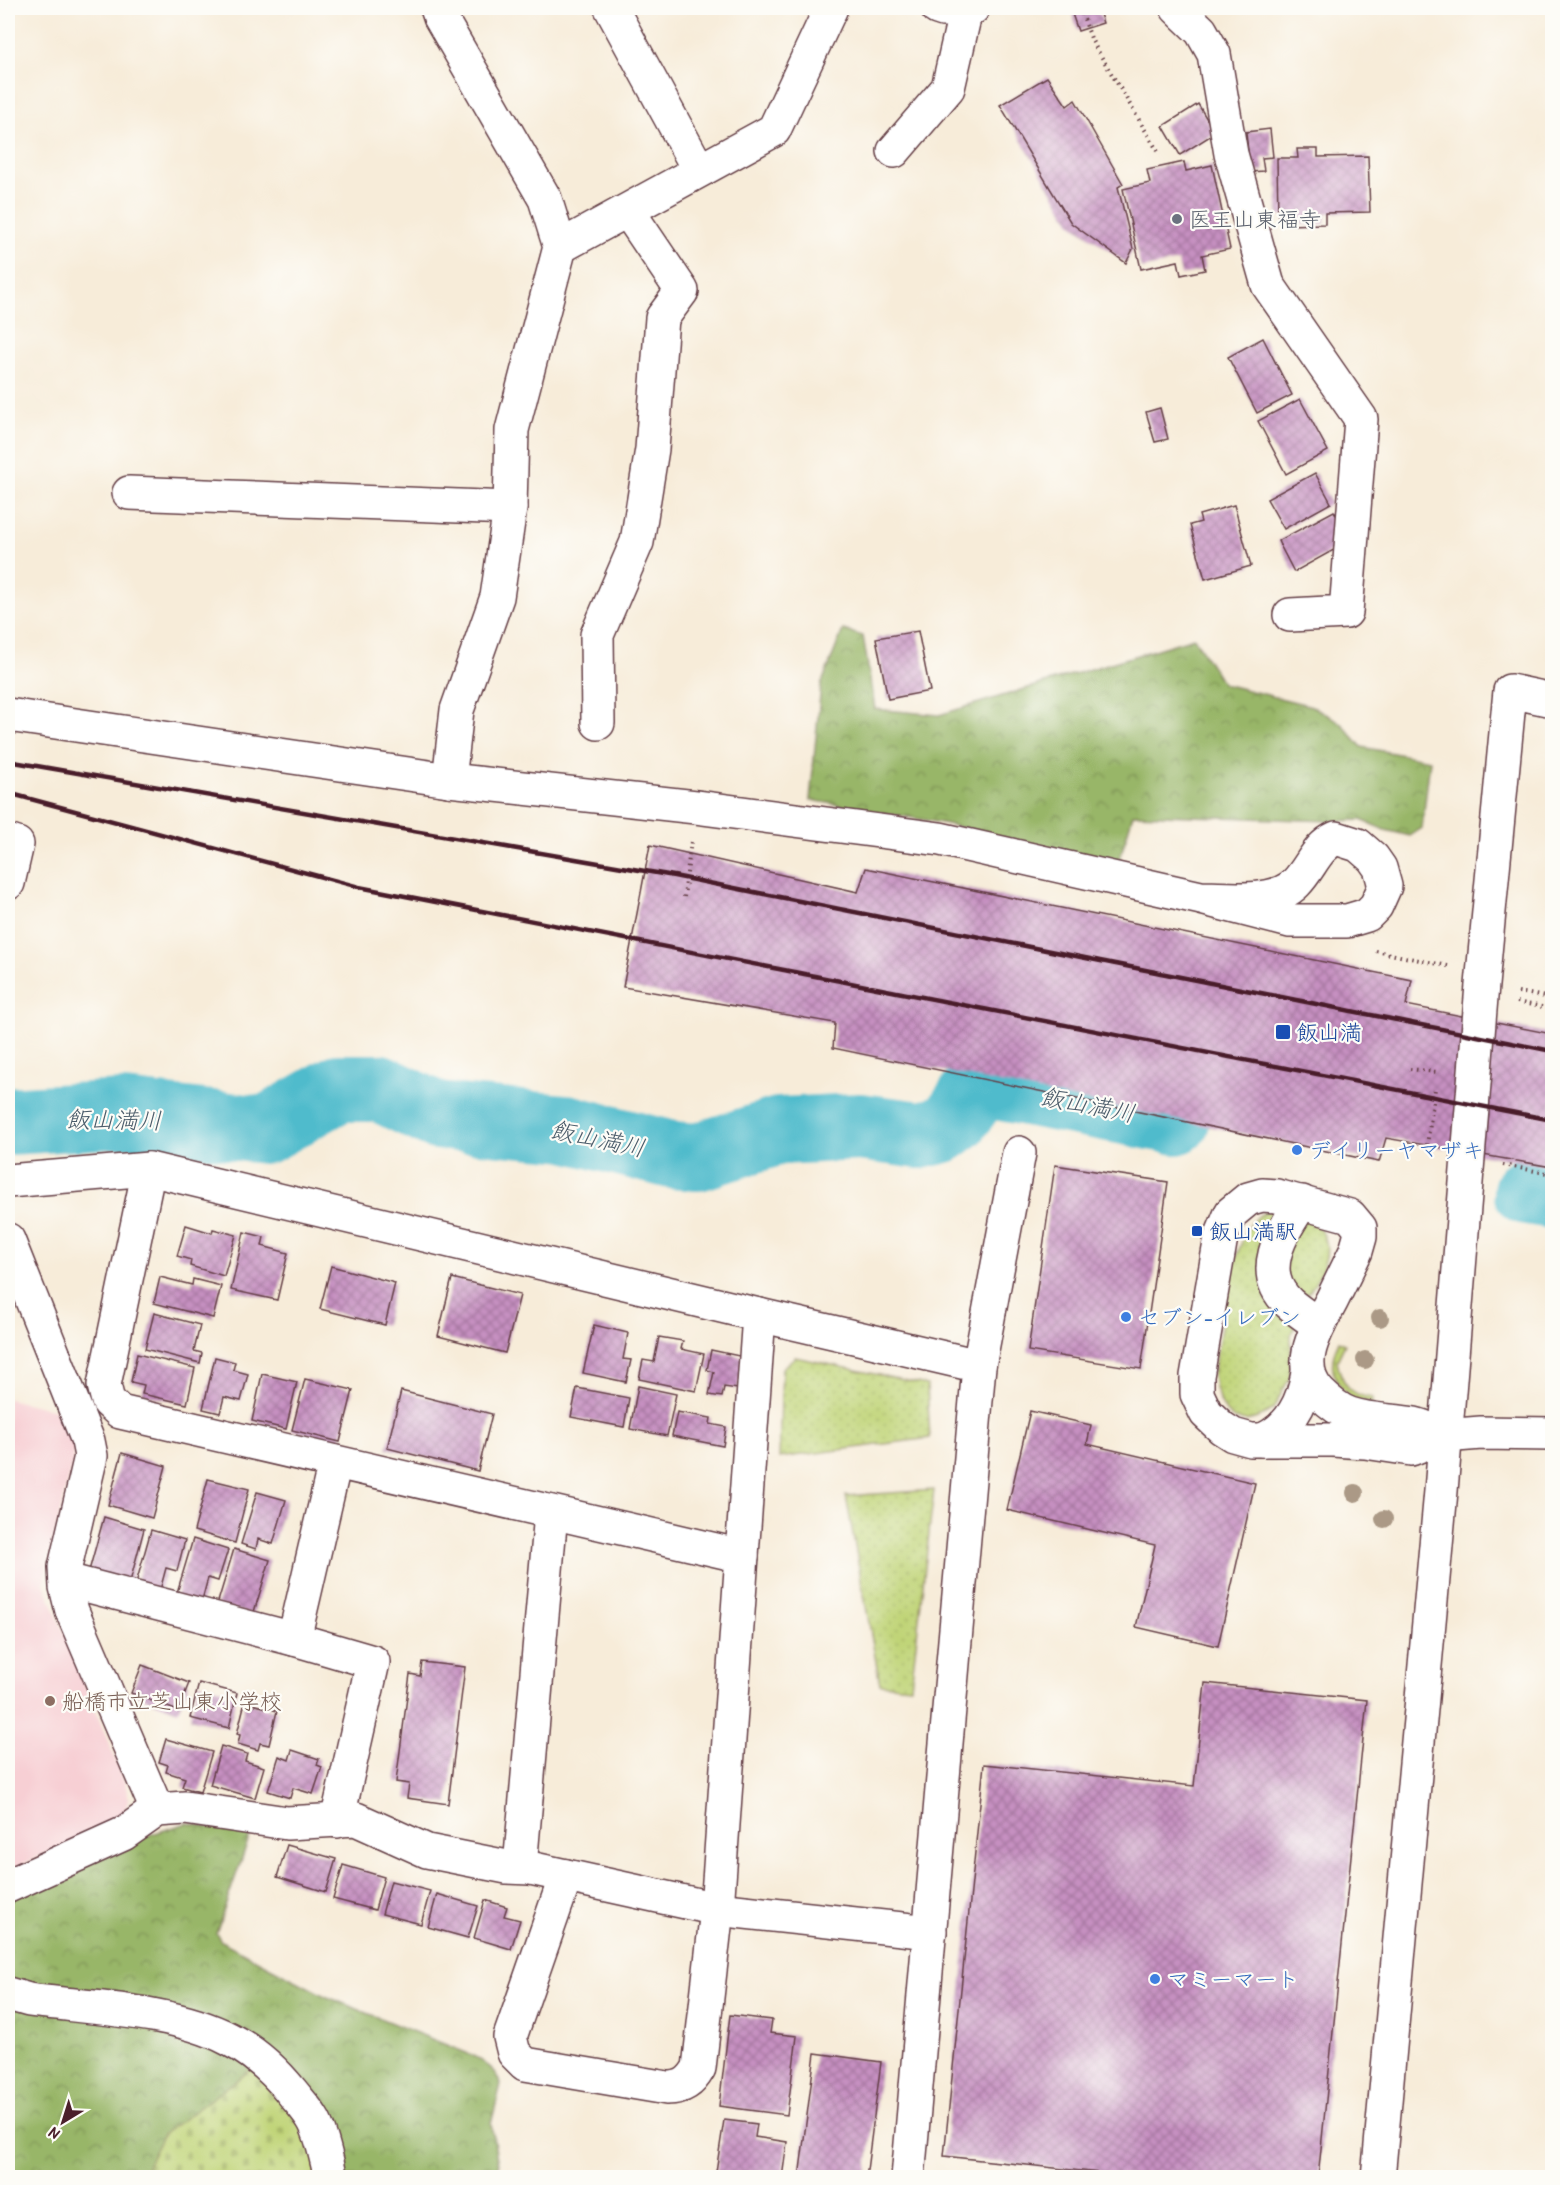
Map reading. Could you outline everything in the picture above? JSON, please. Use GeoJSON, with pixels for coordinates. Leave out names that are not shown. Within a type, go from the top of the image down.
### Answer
{"type":"FeatureCollection","features":[{"type":"Feature","properties":{"kind":"street"},"geometry":{"type":"LineString","coordinates":[[437,8],[440,17],[545,199],[560,247],[512,430],[510,508],[497,597],[457,710],[448,780]]}},
{"type":"Feature","properties":{"kind":"street"},"geometry":{"type":"LineString","coordinates":[[611,8],[699,170]]}},
{"type":"Feature","properties":{"kind":"street"},"geometry":{"type":"LineString","coordinates":[[560,247],[774,130],[831,8]]}},
{"type":"Feature","properties":{"kind":"street"},"geometry":{"type":"LineString","coordinates":[[894,152],[948,88],[959,8]]}},
{"type":"Feature","properties":{"kind":"street"},"geometry":{"type":"LineString","coordinates":[[1177,8],[1202,31],[1214,54],[1231,154],[1268,285],[1361,419],[1346,612],[1290,615]]}},
{"type":"Feature","properties":{"kind":"street"},"geometry":{"type":"LineString","coordinates":[[598,723],[597,634],[637,543],[652,449],[662,318],[682,291],[628,211]]}},
{"type":"Feature","properties":{"kind":"street"},"geometry":{"type":"LineString","coordinates":[[129,493],[510,508]]}},
{"type":"Feature","properties":{"kind":"street"},"geometry":{"type":"LineString","coordinates":[[1378,2178],[1482,985],[1510,691],[1552,700]]}},
{"type":"Feature","properties":{"kind":"street"},"geometry":{"type":"LineString","coordinates":[[8,714],[448,780],[696,807],[940,840],[1201,898],[1290,921],[1347,921],[1367,915],[1376,906],[1385,886],[1380,868],[1373,858],[1358,844],[1336,838],[1327,842],[1296,884],[1281,894],[1264,898],[1201,898]]}},
{"type":"Feature","properties":{"kind":"street"},"geometry":{"type":"LineString","coordinates":[[8,841],[17,844],[8,883]]}},
{"type":"Feature","properties":{"kind":"street"},"geometry":{"type":"LineString","coordinates":[[908,2178],[979,1366],[1019,1153]]}},
{"type":"Feature","properties":{"kind":"street"},"geometry":{"type":"LineString","coordinates":[[8,1181],[149,1169],[979,1366]]}},
{"type":"Feature","properties":{"kind":"street"},"geometry":{"type":"LineString","coordinates":[[149,1169],[104,1385],[108,1401],[120,1412],[742,1556]]}},
{"type":"Feature","properties":{"kind":"street"},"geometry":{"type":"LineString","coordinates":[[1263,1440],[1276,1434],[1293,1416],[1305,1390],[1311,1344],[1318,1325],[1356,1251],[1360,1228],[1350,1216],[1277,1196],[1262,1196],[1248,1199],[1231,1213],[1221,1237],[1197,1376],[1197,1394],[1206,1413],[1222,1428],[1233,1435],[1251,1440],[1365,1442],[1412,1449],[1444,1436],[1480,1433],[1552,1434]]}},
{"type":"Feature","properties":{"kind":"street"},"geometry":{"type":"LineString","coordinates":[[1302,1202],[1283,1231],[1273,1253],[1273,1270],[1277,1286],[1287,1302],[1318,1325]]}},
{"type":"Feature","properties":{"kind":"street"},"geometry":{"type":"LineString","coordinates":[[8,1240],[88,1441],[91,1456],[65,1567],[72,1611],[157,1810]]}},
{"type":"Feature","properties":{"kind":"street"},"geometry":{"type":"LineString","coordinates":[[566,1876],[510,2037],[514,2053],[525,2064],[667,2088],[678,2088],[691,2081],[699,2068],[717,1909],[759,1315]]}},
{"type":"Feature","properties":{"kind":"street"},"geometry":{"type":"LineString","coordinates":[[1308,1372],[1314,1386],[1323,1396],[1349,1413],[1366,1418],[1416,1425],[1444,1436]]}},
{"type":"Feature","properties":{"kind":"street"},"geometry":{"type":"LineString","coordinates":[[294,1639],[335,1462]]}},
{"type":"Feature","properties":{"kind":"street"},"geometry":{"type":"LineString","coordinates":[[520,1867],[551,1513]]}},
{"type":"Feature","properties":{"kind":"street"},"geometry":{"type":"LineString","coordinates":[[66,1580],[294,1639],[373,1662],[337,1821]]}},
{"type":"Feature","properties":{"kind":"street"},"geometry":{"type":"LineString","coordinates":[[8,1886],[123,1834],[157,1810],[185,1808],[287,1824],[356,1819],[427,1851],[471,1861],[520,1867],[717,1909],[930,1932]]}},
{"type":"Feature","properties":{"kind":"street"},"geometry":{"type":"LineString","coordinates":[[8,1994],[28,2000],[165,2019],[194,2025],[230,2039],[260,2059],[304,2107],[321,2139],[331,2178]]}},
{"type":"Feature","properties":{"kind":"path"},"geometry":{"type":"LineString","coordinates":[[1080,8],[1092,40],[1160,155]]}},
{"type":"Feature","properties":{"kind":"path"},"geometry":{"type":"LineString","coordinates":[[684,897],[696,807]]}},
{"type":"Feature","properties":{"kind":"path"},"geometry":{"type":"LineString","coordinates":[[1410,1069],[1437,1072]]}},
{"type":"Feature","properties":{"kind":"path"},"geometry":{"type":"LineString","coordinates":[[1468,1160],[1552,1174]]}},
{"type":"Feature","properties":{"kind":"shaded area","name":"船橋市立芝山東小学校"},"geometry":{"type":"Polygon","coordinates":[[[8,1399],[56,1410],[74,1446],[74,1457],[44,1584],[129,1798],[121,1822],[8,1870],[8,1399]]]}},
{"type":"Feature","properties":{"kind":"green space"},"geometry":{"type":"Polygon","coordinates":[[[843,630],[863,636],[875,709],[939,715],[1194,638],[1223,684],[1312,706],[1341,723],[1362,747],[1430,760],[1422,828],[1410,836],[1385,830],[1361,820],[1330,821],[1133,814],[1118,864],[942,823],[810,800],[821,685],[843,630]]]}},
{"type":"Feature","properties":{"kind":"green space"},"geometry":{"type":"Polygon","coordinates":[[[1274,1209],[1279,1220],[1297,1321],[1291,1335],[1290,1377],[1273,1409],[1258,1418],[1246,1421],[1234,1419],[1226,1412],[1215,1388],[1213,1374],[1228,1293],[1239,1250],[1254,1220],[1274,1209]]]}},
{"type":"Feature","properties":{"kind":"green space"},"geometry":{"type":"Polygon","coordinates":[[[1302,1216],[1315,1225],[1327,1245],[1326,1257],[1317,1281],[1302,1303],[1280,1264],[1302,1216]]]}},
{"type":"Feature","properties":{"kind":"green space"},"geometry":{"type":"Polygon","coordinates":[[[1339,1341],[1345,1344],[1337,1361],[1344,1381],[1358,1394],[1373,1398],[1372,1403],[1351,1398],[1339,1385],[1333,1372],[1333,1358],[1339,1341]]]}},
{"type":"Feature","properties":{"kind":"green space"},"geometry":{"type":"Polygon","coordinates":[[[795,1357],[927,1385],[930,1438],[779,1458],[782,1368],[795,1357]]]}},
{"type":"Feature","properties":{"kind":"green space"},"geometry":{"type":"Polygon","coordinates":[[[1243,1452],[1372,1455],[1371,1461],[1348,1462],[1309,1459],[1242,1459],[1243,1452]]]}},
{"type":"Feature","properties":{"kind":"green space"},"geometry":{"type":"Polygon","coordinates":[[[934,1490],[911,1687],[880,1684],[846,1496],[934,1490]]]}},
{"type":"Feature","properties":{"kind":"green space"},"geometry":{"type":"Polygon","coordinates":[[[187,1823],[250,1835],[216,1933],[221,1941],[325,1996],[476,2057],[491,2068],[501,2084],[491,2124],[500,2177],[345,2177],[268,2052],[8,1984],[8,1896],[136,1839],[187,1823]]]}},
{"type":"Feature","properties":{"kind":"green space"},"geometry":{"type":"Polygon","coordinates":[[[8,2004],[164,2027],[256,2066],[323,2178],[8,2178],[8,2004]]]}},
{"type":"Feature","properties":{"kind":"green space"},"geometry":{"type":"Polygon","coordinates":[[[256,2066],[296,2114],[323,2178],[141,2178],[163,2134],[256,2066]]]}},
{"type":"Feature","properties":{"kind":"building"},"geometry":{"type":"Polygon","coordinates":[[[1070,8],[1098,8],[1103,23],[1078,31],[1070,8]]]}},
{"type":"Feature","properties":{"kind":"building"},"geometry":{"type":"Polygon","coordinates":[[[1047,77],[1067,106],[1075,100],[1123,184],[1118,187],[1133,249],[1126,263],[1071,223],[1000,105],[1047,77]]]}},
{"type":"Feature","properties":{"kind":"building"},"geometry":{"type":"Polygon","coordinates":[[[1198,104],[1215,133],[1180,155],[1163,126],[1198,104]]]}},
{"type":"Feature","properties":{"kind":"building"},"geometry":{"type":"Polygon","coordinates":[[[1270,129],[1273,157],[1262,158],[1264,171],[1250,172],[1246,132],[1270,129]]]}},
{"type":"Feature","properties":{"kind":"building"},"geometry":{"type":"Polygon","coordinates":[[[1297,149],[1318,149],[1318,157],[1368,156],[1370,212],[1325,213],[1325,224],[1286,225],[1285,216],[1278,216],[1277,158],[1298,158],[1297,149]]]}},
{"type":"Feature","properties":{"kind":"building","name":"医王山東福寺"},"geometry":{"type":"Polygon","coordinates":[[[1184,162],[1186,171],[1212,165],[1230,249],[1202,255],[1205,270],[1181,275],[1178,261],[1141,269],[1123,189],[1150,183],[1147,170],[1184,162]]]}},
{"type":"Feature","properties":{"kind":"building"},"geometry":{"type":"Polygon","coordinates":[[[1263,338],[1292,395],[1257,413],[1228,357],[1263,338]]]}},
{"type":"Feature","properties":{"kind":"building"},"geometry":{"type":"Polygon","coordinates":[[[1300,399],[1328,451],[1286,474],[1258,421],[1300,399]]]}},
{"type":"Feature","properties":{"kind":"building"},"geometry":{"type":"Polygon","coordinates":[[[1160,408],[1168,439],[1155,442],[1146,412],[1160,408]]]}},
{"type":"Feature","properties":{"kind":"building"},"geometry":{"type":"Polygon","coordinates":[[[1315,473],[1331,503],[1284,529],[1267,499],[1315,473]]]}},
{"type":"Feature","properties":{"kind":"building"},"geometry":{"type":"Polygon","coordinates":[[[1234,505],[1251,566],[1205,579],[1190,525],[1201,522],[1199,515],[1234,505]]]}},
{"type":"Feature","properties":{"kind":"building"},"geometry":{"type":"Polygon","coordinates":[[[1334,511],[1350,541],[1294,572],[1278,541],[1334,511]]]}},
{"type":"Feature","properties":{"kind":"building"},"geometry":{"type":"Polygon","coordinates":[[[918,631],[930,691],[888,699],[876,638],[918,631]]]}},
{"type":"Feature","properties":{"kind":"building"},"geometry":{"type":"Polygon","coordinates":[[[650,845],[858,892],[866,868],[1412,980],[1406,1005],[1552,1034],[1552,1167],[1386,1138],[1379,1162],[833,1048],[835,1023],[623,987],[650,845]]]}},
{"type":"Feature","properties":{"kind":"building"},"geometry":{"type":"Polygon","coordinates":[[[1055,1165],[1168,1182],[1141,1369],[1028,1351],[1055,1165]]]}},
{"type":"Feature","properties":{"kind":"building"},"geometry":{"type":"Polygon","coordinates":[[[186,1225],[212,1233],[213,1229],[236,1235],[224,1276],[190,1266],[191,1260],[177,1256],[186,1225]]]}},
{"type":"Feature","properties":{"kind":"building"},"geometry":{"type":"Polygon","coordinates":[[[244,1232],[264,1237],[262,1246],[288,1253],[277,1300],[231,1290],[244,1232]]]}},
{"type":"Feature","properties":{"kind":"building"},"geometry":{"type":"Polygon","coordinates":[[[331,1266],[395,1283],[385,1325],[320,1309],[331,1266]]]}},
{"type":"Feature","properties":{"kind":"building"},"geometry":{"type":"Polygon","coordinates":[[[160,1277],[192,1285],[193,1279],[221,1286],[213,1318],[154,1303],[160,1277]]]}},
{"type":"Feature","properties":{"kind":"building"},"geometry":{"type":"Polygon","coordinates":[[[452,1278],[520,1295],[505,1353],[438,1336],[452,1278]]]}},
{"type":"Feature","properties":{"kind":"building"},"geometry":{"type":"Polygon","coordinates":[[[154,1313],[200,1325],[194,1351],[202,1353],[200,1363],[145,1349],[154,1313]]]}},
{"type":"Feature","properties":{"kind":"building"},"geometry":{"type":"Polygon","coordinates":[[[594,1325],[628,1333],[623,1359],[631,1360],[626,1382],[583,1373],[594,1325]]]}},
{"type":"Feature","properties":{"kind":"building"},"geometry":{"type":"Polygon","coordinates":[[[659,1337],[683,1341],[681,1349],[704,1354],[696,1391],[639,1379],[643,1360],[654,1362],[659,1337]]]}},
{"type":"Feature","properties":{"kind":"building"},"geometry":{"type":"Polygon","coordinates":[[[711,1350],[744,1357],[738,1389],[724,1387],[722,1397],[709,1395],[714,1372],[707,1370],[711,1350]]]}},
{"type":"Feature","properties":{"kind":"building"},"geometry":{"type":"Polygon","coordinates":[[[137,1354],[195,1368],[187,1404],[142,1394],[144,1385],[131,1382],[137,1354]]]}},
{"type":"Feature","properties":{"kind":"building"},"geometry":{"type":"Polygon","coordinates":[[[215,1357],[235,1362],[233,1370],[248,1374],[241,1401],[224,1397],[220,1413],[203,1409],[215,1357]]]}},
{"type":"Feature","properties":{"kind":"building"},"geometry":{"type":"Polygon","coordinates":[[[262,1374],[297,1382],[286,1429],[252,1421],[262,1374]]]}},
{"type":"Feature","properties":{"kind":"building"},"geometry":{"type":"Polygon","coordinates":[[[305,1379],[353,1390],[340,1442],[292,1430],[305,1379]]]}},
{"type":"Feature","properties":{"kind":"building"},"geometry":{"type":"Polygon","coordinates":[[[638,1386],[676,1394],[667,1436],[630,1429],[638,1386]]]}},
{"type":"Feature","properties":{"kind":"building"},"geometry":{"type":"Polygon","coordinates":[[[577,1388],[629,1398],[624,1427],[571,1417],[577,1388]]]}},
{"type":"Feature","properties":{"kind":"building"},"geometry":{"type":"Polygon","coordinates":[[[401,1391],[492,1414],[478,1471],[387,1448],[401,1391]]]}},
{"type":"Feature","properties":{"kind":"building"},"geometry":{"type":"Polygon","coordinates":[[[1030,1411],[1091,1425],[1087,1444],[1255,1483],[1218,1646],[1136,1627],[1155,1545],[1007,1510],[1030,1411]]]}},
{"type":"Feature","properties":{"kind":"building"},"geometry":{"type":"Polygon","coordinates":[[[677,1412],[711,1418],[710,1424],[726,1427],[723,1446],[672,1436],[677,1412]]]}},
{"type":"Feature","properties":{"kind":"building"},"geometry":{"type":"Polygon","coordinates":[[[122,1453],[166,1466],[152,1518],[108,1505],[122,1453]]]}},
{"type":"Feature","properties":{"kind":"building"},"geometry":{"type":"Polygon","coordinates":[[[208,1479],[249,1489],[235,1543],[194,1531],[208,1479]]]}},
{"type":"Feature","properties":{"kind":"building"},"geometry":{"type":"Polygon","coordinates":[[[257,1492],[286,1500],[273,1544],[258,1539],[256,1549],[241,1544],[257,1492]]]}},
{"type":"Feature","properties":{"kind":"building"},"geometry":{"type":"Polygon","coordinates":[[[104,1517],[144,1529],[130,1582],[89,1571],[104,1517]]]}},
{"type":"Feature","properties":{"kind":"building"},"geometry":{"type":"Polygon","coordinates":[[[151,1530],[185,1540],[177,1571],[166,1568],[159,1594],[135,1587],[151,1530]]]}},
{"type":"Feature","properties":{"kind":"building"},"geometry":{"type":"Polygon","coordinates":[[[193,1539],[228,1550],[218,1581],[208,1578],[201,1604],[176,1596],[193,1539]]]}},
{"type":"Feature","properties":{"kind":"building"},"geometry":{"type":"Polygon","coordinates":[[[234,1549],[270,1560],[253,1615],[217,1605],[234,1549]]]}},
{"type":"Feature","properties":{"kind":"building"},"geometry":{"type":"Polygon","coordinates":[[[422,1662],[465,1667],[448,1804],[407,1798],[409,1784],[396,1782],[410,1674],[420,1676],[422,1662]]]}},
{"type":"Feature","properties":{"kind":"building"},"geometry":{"type":"Polygon","coordinates":[[[142,1665],[189,1683],[178,1711],[131,1693],[142,1665]]]}},
{"type":"Feature","properties":{"kind":"building"},"geometry":{"type":"Polygon","coordinates":[[[199,1683],[237,1693],[229,1728],[190,1718],[199,1683]]]}},
{"type":"Feature","properties":{"kind":"building"},"geometry":{"type":"Polygon","coordinates":[[[1205,1683],[1367,1700],[1318,2178],[1145,2178],[944,2156],[984,1764],[1194,1786],[1205,1683]]]}},
{"type":"Feature","properties":{"kind":"building"},"geometry":{"type":"Polygon","coordinates":[[[245,1702],[277,1711],[269,1745],[260,1743],[258,1750],[238,1744],[240,1735],[237,1734],[245,1702]]]}},
{"type":"Feature","properties":{"kind":"building"},"geometry":{"type":"Polygon","coordinates":[[[166,1739],[212,1752],[200,1792],[182,1787],[185,1778],[166,1772],[168,1765],[159,1762],[166,1739]]]}},
{"type":"Feature","properties":{"kind":"building"},"geometry":{"type":"Polygon","coordinates":[[[221,1746],[247,1754],[245,1761],[264,1767],[255,1798],[210,1785],[221,1746]]]}},
{"type":"Feature","properties":{"kind":"building"},"geometry":{"type":"Polygon","coordinates":[[[292,1750],[319,1759],[317,1765],[322,1767],[313,1794],[293,1788],[290,1798],[268,1791],[279,1756],[289,1760],[292,1750]]]}},
{"type":"Feature","properties":{"kind":"building"},"geometry":{"type":"Polygon","coordinates":[[[287,1845],[336,1859],[326,1892],[277,1877],[287,1845]]]}},
{"type":"Feature","properties":{"kind":"building"},"geometry":{"type":"Polygon","coordinates":[[[343,1865],[384,1877],[375,1910],[333,1899],[343,1865]]]}},
{"type":"Feature","properties":{"kind":"building"},"geometry":{"type":"Polygon","coordinates":[[[391,1881],[430,1891],[421,1924],[382,1914],[391,1881]]]}},
{"type":"Feature","properties":{"kind":"building"},"geometry":{"type":"Polygon","coordinates":[[[437,1894],[478,1906],[468,1938],[428,1927],[437,1894]]]}},
{"type":"Feature","properties":{"kind":"building"},"geometry":{"type":"Polygon","coordinates":[[[485,1900],[507,1907],[504,1916],[520,1920],[511,1949],[474,1938],[485,1900]]]}},
{"type":"Feature","properties":{"kind":"building"},"geometry":{"type":"Polygon","coordinates":[[[730,2015],[772,2020],[770,2033],[797,2036],[787,2115],[719,2106],[730,2015]]]}},
{"type":"Feature","properties":{"kind":"building"},"geometry":{"type":"Polygon","coordinates":[[[815,2053],[881,2062],[866,2178],[799,2178],[815,2053]]]}},
{"type":"Feature","properties":{"kind":"building"},"geometry":{"type":"Polygon","coordinates":[[[724,2120],[757,2124],[755,2137],[787,2142],[782,2178],[715,2178],[724,2120]]]}},
{"type":"Feature","properties":{"kind":"waterway","name":"飯山満川"},"geometry":{"type":"LineString","coordinates":[[8,1121],[123,1114],[265,1130],[339,1088],[380,1088],[437,1116],[566,1128],[672,1155],[697,1157],[779,1131],[860,1127],[920,1135],[941,1130],[956,1119],[981,1083],[1176,1121]]}},
{"type":"Feature","properties":{"kind":"waterway","name":"飯山満川"},"geometry":{"type":"LineString","coordinates":[[1527,1191],[1552,1195]]}},
{"type":"Feature","properties":{"kind":"railway"},"geometry":{"type":"LineString","coordinates":[[8,761],[674,876],[1552,1051]]}},
{"type":"Feature","properties":{"kind":"railway"},"geometry":{"type":"LineString","coordinates":[[8,793],[359,887],[1552,1120]]}},
{"type":"Feature","properties":{"kind":"place","name":"医王山東福寺"},"geometry":{"type":"Point","coordinates":[1177,219]}},
{"type":"Feature","properties":{"kind":"place","name":"飯山満"},"geometry":{"type":"Point","coordinates":[1283,1032]}},
{"type":"Feature","properties":{"kind":"place","name":"デイリーヤマザキ"},"geometry":{"type":"Point","coordinates":[1297,1150]}},
{"type":"Feature","properties":{"kind":"place","name":"飯山満駅"},"geometry":{"type":"Point","coordinates":[1197,1231]}},
{"type":"Feature","properties":{"kind":"place","name":"セブン-イレブン"},"geometry":{"type":"Point","coordinates":[1126,1317]}},
{"type":"Feature","properties":{"kind":"place","name":"船橋市立芝山東小学校"},"geometry":{"type":"Point","coordinates":[50,1701]}},
{"type":"Feature","properties":{"kind":"place","name":"マミーマート"},"geometry":{"type":"Point","coordinates":[1155,1979]}}]}
